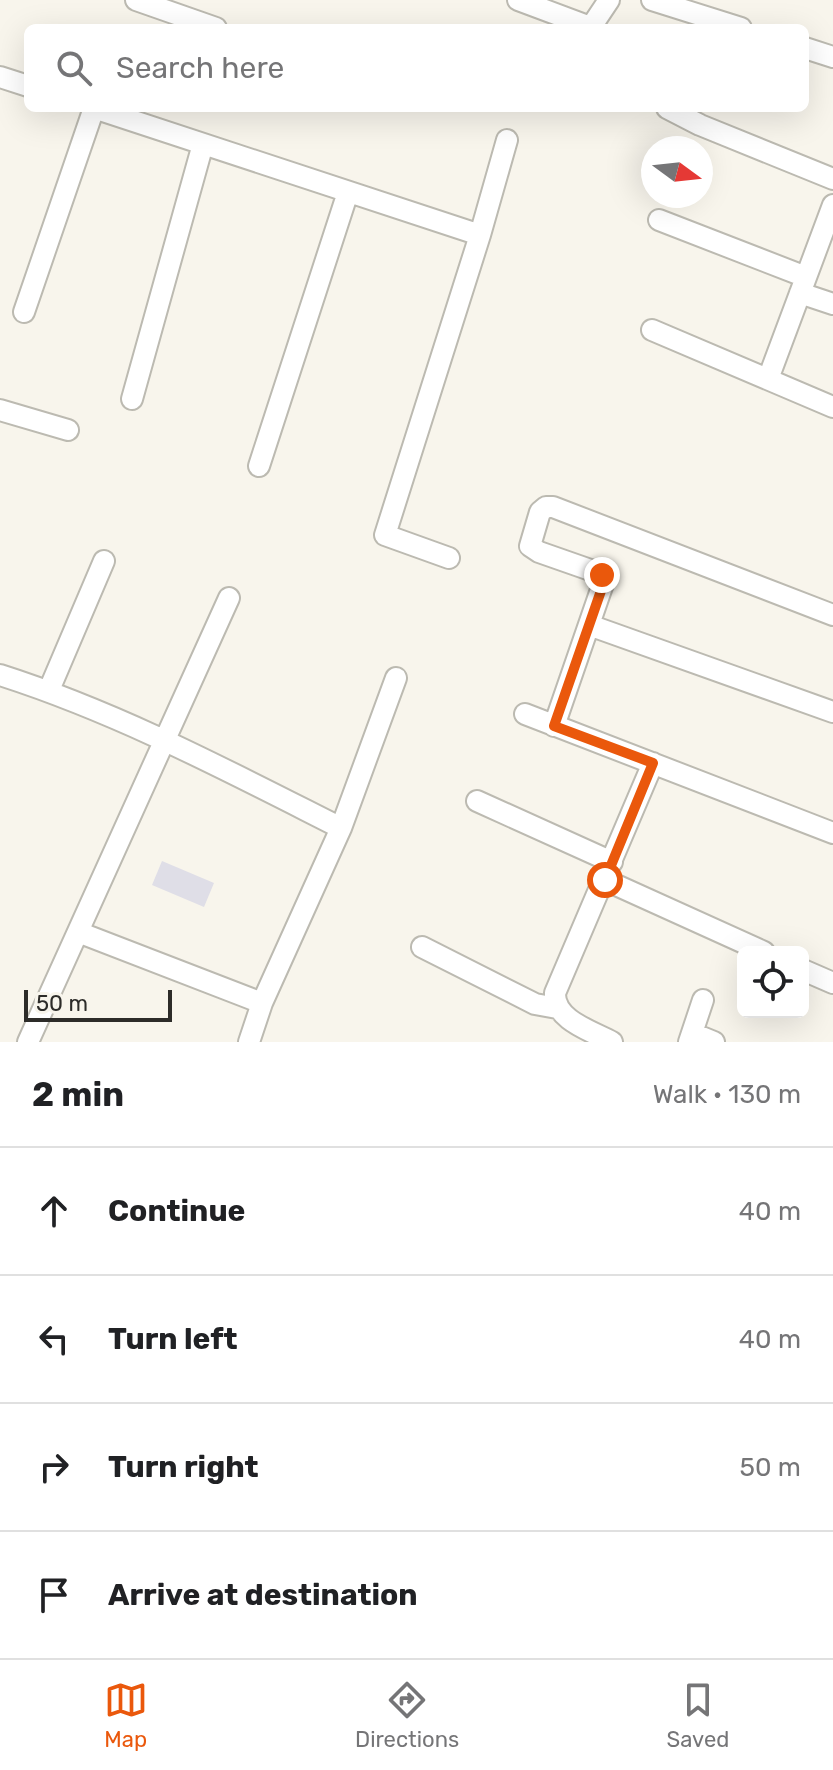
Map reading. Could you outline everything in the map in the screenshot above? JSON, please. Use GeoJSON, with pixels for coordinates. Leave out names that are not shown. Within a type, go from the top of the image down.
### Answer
{"type":"FeatureCollection","features":[{"type":"Feature","properties":{"kind":"street"},"geometry":{"type":"LineString","coordinates":[[136,0],[205,24]]}},
{"type":"Feature","properties":{"kind":"street"},"geometry":{"type":"LineString","coordinates":[[518,0],[581,24]]}},
{"type":"Feature","properties":{"kind":"street"},"geometry":{"type":"LineString","coordinates":[[594,24],[609,0]]}},
{"type":"Feature","properties":{"kind":"street"},"geometry":{"type":"LineString","coordinates":[[652,0],[728,24]]}},
{"type":"Feature","properties":{"kind":"street"},"geometry":{"type":"LineString","coordinates":[[809,49],[833,57]]}},
{"type":"Feature","properties":{"kind":"street"},"geometry":{"type":"LineString","coordinates":[[0,77],[24,85]]}},
{"type":"Feature","properties":{"kind":"street"},"geometry":{"type":"LineString","coordinates":[[24,312],[93,112]]}},
{"type":"Feature","properties":{"kind":"street"},"geometry":{"type":"LineString","coordinates":[[106,112],[480,235]]}},
{"type":"Feature","properties":{"kind":"street"},"geometry":{"type":"LineString","coordinates":[[675,112],[833,179]]}},
{"type":"Feature","properties":{"kind":"street"},"geometry":{"type":"LineString","coordinates":[[449,558],[385,535],[507,140]]}},
{"type":"Feature","properties":{"kind":"street"},"geometry":{"type":"LineString","coordinates":[[132,399],[203,144]]}},
{"type":"Feature","properties":{"kind":"street"},"geometry":{"type":"LineString","coordinates":[[259,466],[348,192]]}},
{"type":"Feature","properties":{"kind":"street"},"geometry":{"type":"LineString","coordinates":[[768,379],[833,205]]}},
{"type":"Feature","properties":{"kind":"street"},"geometry":{"type":"LineString","coordinates":[[659,220],[803,285],[833,304]]}},
{"type":"Feature","properties":{"kind":"street"},"geometry":{"type":"LineString","coordinates":[[652,330],[833,407]]}},
{"type":"Feature","properties":{"kind":"street"},"geometry":{"type":"LineString","coordinates":[[0,410],[68,430]]}},
{"type":"Feature","properties":{"kind":"street"},"geometry":{"type":"LineString","coordinates":[[554,726],[604,578],[599,573],[530,546],[540,512],[546,507],[553,507],[833,615]]}},
{"type":"Feature","properties":{"kind":"street"},"geometry":{"type":"LineString","coordinates":[[49,690],[104,561]]}},
{"type":"Feature","properties":{"kind":"street"},"geometry":{"type":"LineString","coordinates":[[28,1042],[229,598]]}},
{"type":"Feature","properties":{"kind":"street"},"geometry":{"type":"LineString","coordinates":[[589,625],[833,712]]}},
{"type":"Feature","properties":{"kind":"street"},"geometry":{"type":"LineString","coordinates":[[0,675],[49,690],[165,739],[341,828]]}},
{"type":"Feature","properties":{"kind":"street"},"geometry":{"type":"LineString","coordinates":[[249,1042],[262,1003],[341,828],[396,678]]}},
{"type":"Feature","properties":{"kind":"street"},"geometry":{"type":"LineString","coordinates":[[525,714],[833,833]]}},
{"type":"Feature","properties":{"kind":"street"},"geometry":{"type":"LineString","coordinates":[[557,1008],[555,993],[559,981],[653,763]]}},
{"type":"Feature","properties":{"kind":"street"},"geometry":{"type":"LineString","coordinates":[[477,801],[752,946]]}},
{"type":"Feature","properties":{"kind":"street"},"geometry":{"type":"LineString","coordinates":[[78,932],[262,1003]]}},
{"type":"Feature","properties":{"kind":"street"},"geometry":{"type":"LineString","coordinates":[[422,947],[535,1004],[557,1008],[612,1042]]}},
{"type":"Feature","properties":{"kind":"street"},"geometry":{"type":"LineString","coordinates":[[809,973],[833,983]]}},
{"type":"Feature","properties":{"kind":"street"},"geometry":{"type":"LineString","coordinates":[[703,1000],[691,1037],[714,1042]]}},
{"type":"Feature","properties":{"kind":"building"},"geometry":{"type":"Polygon","coordinates":[[[162,861],[214,883],[204,907],[152,885],[162,861]]]}},
{"type":"Feature","properties":{"kind":"route"},"geometry":{"type":"LineString","coordinates":[[602,575],[603,585],[554,726],[653,763],[605,880]]}}]}
